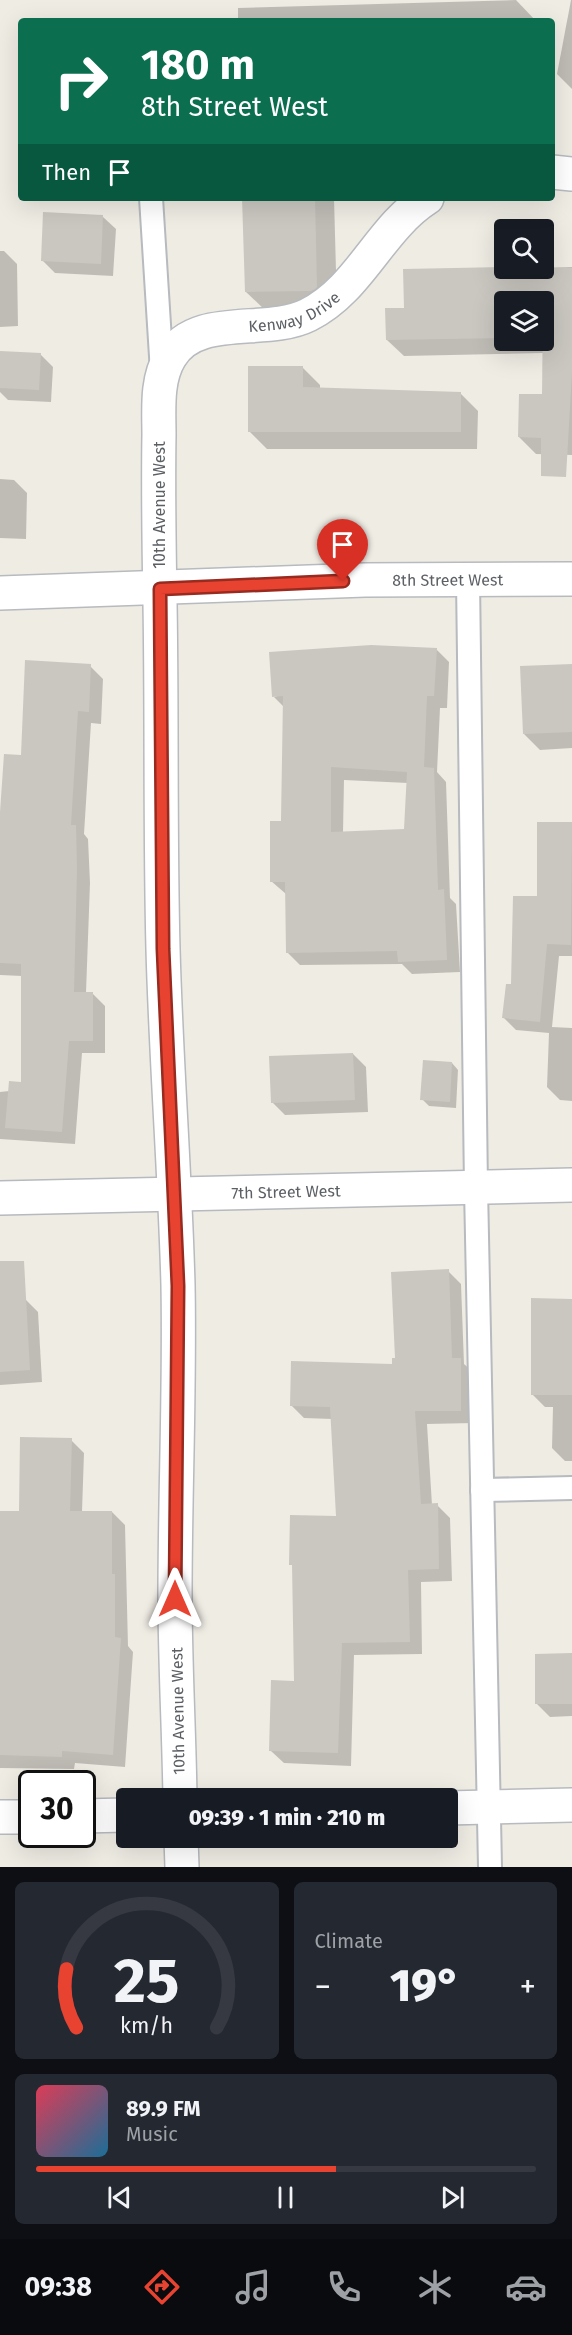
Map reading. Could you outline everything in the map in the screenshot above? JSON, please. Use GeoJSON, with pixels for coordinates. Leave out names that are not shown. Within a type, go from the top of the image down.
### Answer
{"type":"FeatureCollection","features":[{"type":"Feature","properties":{"kind":"street"},"geometry":{"type":"LineString","coordinates":[[555,172],[572,174]]}},
{"type":"Feature","properties":{"kind":"street","name":"Kenway Drive"},"geometry":{"type":"LineString","coordinates":[[161,386],[171,354],[183,341],[197,333],[279,324],[307,316],[332,300],[352,281],[400,220],[423,201]]}},
{"type":"Feature","properties":{"kind":"street","name":"10th Avenue West"},"geometry":{"type":"LineString","coordinates":[[161,386],[157,505],[160,589],[163,949],[178,1286],[175,1599],[180,1788]]}},
{"type":"Feature","properties":{"kind":"street","name":"8th Street West"},"geometry":{"type":"LineString","coordinates":[[0,593],[365,580],[572,579]]}},
{"type":"Feature","properties":{"kind":"street","name":"7th Street West"},"geometry":{"type":"LineString","coordinates":[[0,1198],[572,1185]]}},
{"type":"Feature","properties":{"kind":"street"},"geometry":{"type":"LineString","coordinates":[[458,1808],[572,1805]]}},
{"type":"Feature","properties":{"kind":"street"},"geometry":{"type":"LineString","coordinates":[[96,1816],[116,1815]]}},
{"type":"Feature","properties":{"kind":"street"},"geometry":{"type":"LineString","coordinates":[[0,1817],[18,1817]]}},
{"type":"Feature","properties":{"kind":"street"},"geometry":{"type":"LineString","coordinates":[[181,1848],[182,1867]]}},
{"type":"Feature","properties":{"kind":"lane"},"geometry":{"type":"LineString","coordinates":[[151,201],[161,386]]}},
{"type":"Feature","properties":{"kind":"lane"},"geometry":{"type":"LineString","coordinates":[[468,580],[476,1188],[490,1867]]}},
{"type":"Feature","properties":{"kind":"lane"},"geometry":{"type":"LineString","coordinates":[[482,1490],[572,1488]]}},
{"type":"Feature","properties":{"kind":"building"},"geometry":{"type":"Polygon","coordinates":[[[242,201],[315,201],[317,287],[311,291],[245,292],[242,201]]]}},
{"type":"Feature","properties":{"kind":"building"},"geometry":{"type":"Polygon","coordinates":[[[43,212],[103,215],[101,264],[41,261],[43,212]]]}},
{"type":"Feature","properties":{"kind":"building"},"geometry":{"type":"Polygon","coordinates":[[[494,267],[494,279],[554,279],[554,268],[572,268],[572,372],[566,477],[541,476],[541,438],[518,437],[519,394],[542,394],[542,351],[554,351],[554,291],[494,291],[494,338],[386,340],[385,308],[404,308],[403,269],[494,267]]]}},
{"type":"Feature","properties":{"kind":"building"},"geometry":{"type":"Polygon","coordinates":[[[0,351],[41,353],[39,390],[0,388],[0,351]]]}},
{"type":"Feature","properties":{"kind":"building"},"geometry":{"type":"Polygon","coordinates":[[[248,366],[303,366],[303,387],[461,392],[461,432],[248,432],[248,366]]]}},
{"type":"Feature","properties":{"kind":"building"},"geometry":{"type":"Polygon","coordinates":[[[371,645],[437,648],[434,696],[427,696],[424,767],[434,768],[438,890],[444,889],[447,960],[398,962],[397,951],[286,953],[285,882],[270,882],[270,821],[281,821],[283,696],[272,697],[269,652],[371,645]],[[331,767],[331,832],[404,829],[407,772],[331,767]]]}},
{"type":"Feature","properties":{"kind":"building"},"geometry":{"type":"Polygon","coordinates":[[[25,660],[91,664],[89,712],[78,711],[71,825],[76,825],[77,869],[74,992],[93,992],[93,1041],[69,1041],[62,1132],[5,1128],[9,1081],[21,1082],[21,964],[0,963],[0,812],[4,754],[21,755],[25,660]]]}},
{"type":"Feature","properties":{"kind":"building"},"geometry":{"type":"Polygon","coordinates":[[[572,664],[572,732],[523,734],[520,666],[572,664]]]}},
{"type":"Feature","properties":{"kind":"building"},"geometry":{"type":"Polygon","coordinates":[[[537,822],[572,822],[571,945],[547,944],[540,1022],[502,1018],[506,984],[511,984],[513,896],[537,896],[537,822]]]}},
{"type":"Feature","properties":{"kind":"building"},"geometry":{"type":"Polygon","coordinates":[[[353,1053],[355,1100],[271,1103],[269,1056],[353,1053]]]}},
{"type":"Feature","properties":{"kind":"building"},"geometry":{"type":"Polygon","coordinates":[[[423,1060],[452,1062],[450,1102],[420,1100],[423,1060]]]}},
{"type":"Feature","properties":{"kind":"building"},"geometry":{"type":"Polygon","coordinates":[[[0,1261],[24,1261],[30,1370],[0,1372],[0,1261]]]}},
{"type":"Feature","properties":{"kind":"building"},"geometry":{"type":"Polygon","coordinates":[[[449,1269],[452,1358],[461,1358],[461,1411],[415,1411],[421,1504],[438,1503],[439,1569],[408,1570],[410,1642],[342,1643],[338,1753],[269,1751],[271,1680],[294,1681],[292,1565],[289,1565],[290,1515],[336,1516],[330,1407],[290,1406],[291,1361],[392,1364],[392,1358],[395,1358],[391,1272],[449,1269]]]}},
{"type":"Feature","properties":{"kind":"building"},"geometry":{"type":"Polygon","coordinates":[[[531,1298],[572,1299],[572,1395],[531,1395],[531,1298]]]}},
{"type":"Feature","properties":{"kind":"building"},"geometry":{"type":"Polygon","coordinates":[[[20,1437],[72,1438],[70,1511],[112,1511],[115,1637],[121,1638],[113,1755],[62,1751],[62,1757],[0,1755],[0,1511],[19,1511],[20,1437]]]}},
{"type":"Feature","properties":{"kind":"building"},"geometry":{"type":"Polygon","coordinates":[[[572,1653],[572,1704],[535,1704],[535,1654],[572,1653]]]}},
{"type":"Feature","properties":{"kind":"route"},"geometry":{"type":"LineString","coordinates":[[175,1599],[178,1286],[163,949],[160,589],[343,581]]}}]}
